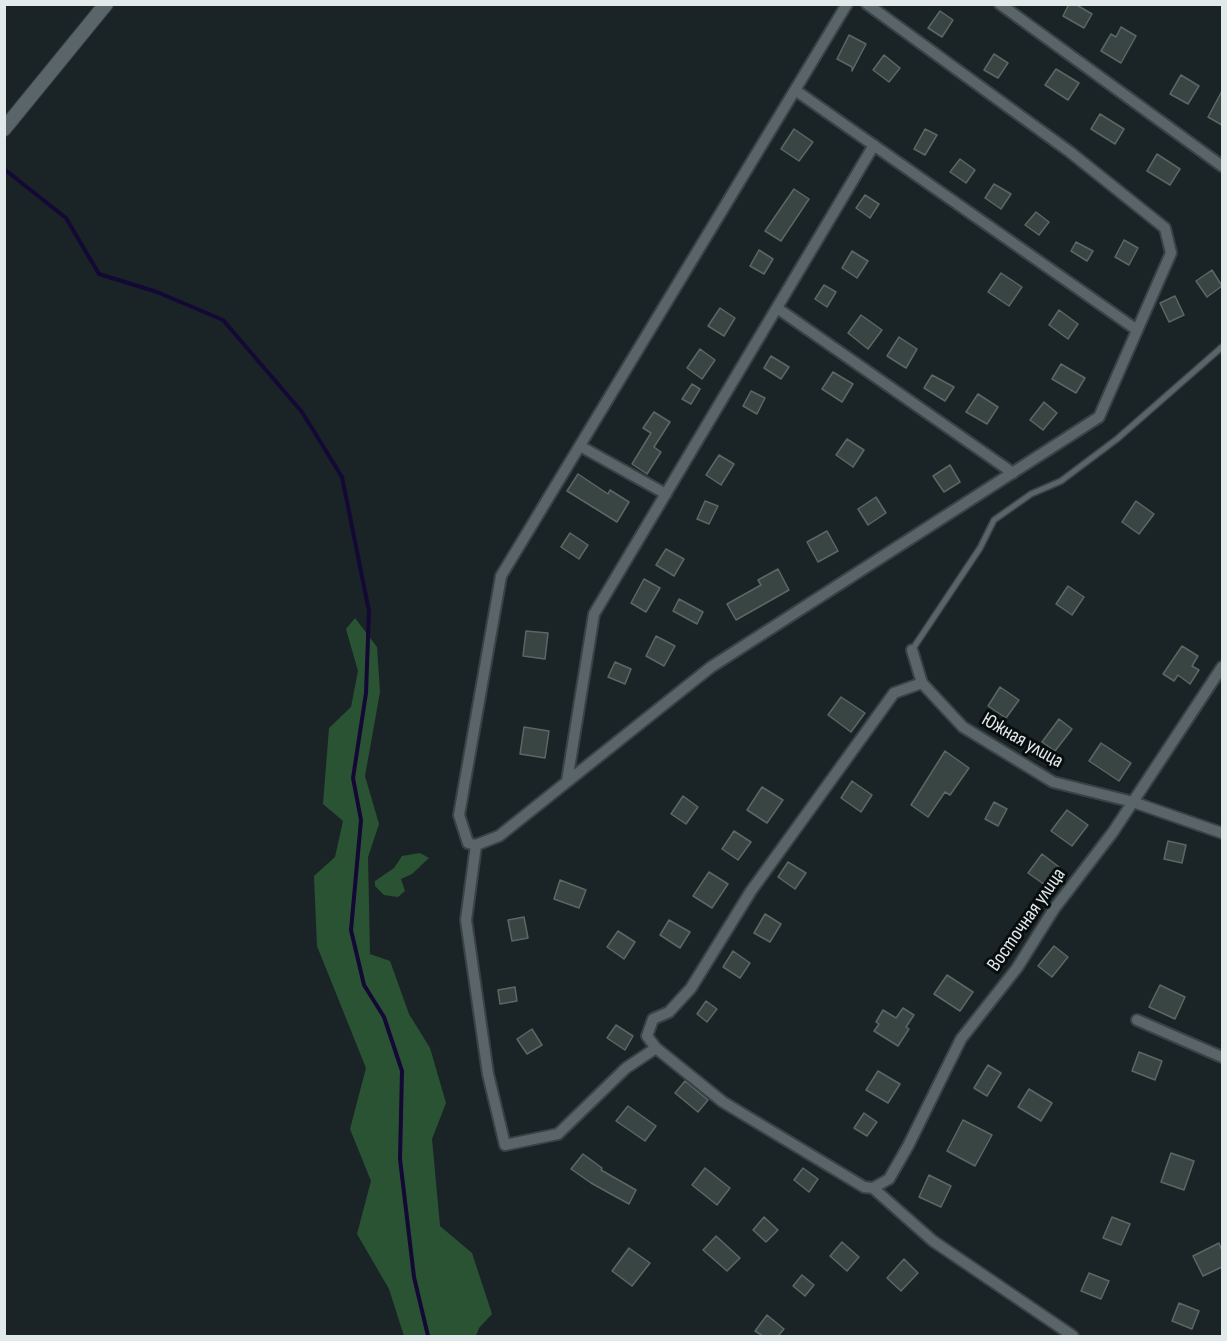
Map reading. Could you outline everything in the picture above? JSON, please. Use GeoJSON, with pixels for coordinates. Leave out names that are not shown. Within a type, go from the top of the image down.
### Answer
{"type":"FeatureCollection","features":[{"type":"Feature","properties":{"kind":"street"},"geometry":{"type":"LineString","coordinates":[[4,129],[106,4]]}},
{"type":"Feature","properties":{"kind":"street"},"geometry":{"type":"LineString","coordinates":[[847,4],[501,576],[459,815],[468,843],[476,845],[499,836],[711,667],[1099,417],[1171,253],[1165,228],[1070,152],[867,4]]}},
{"type":"Feature","properties":{"kind":"street"},"geometry":{"type":"LineString","coordinates":[[1000,4],[1222,166]]}},
{"type":"Feature","properties":{"kind":"street"},"geometry":{"type":"LineString","coordinates":[[795,90],[1137,330]]}},
{"type":"Feature","properties":{"kind":"street"},"geometry":{"type":"LineString","coordinates":[[567,781],[594,614],[874,145]]}},
{"type":"Feature","properties":{"kind":"street"},"geometry":{"type":"LineString","coordinates":[[777,308],[1013,473]]}},
{"type":"Feature","properties":{"kind":"street"},"geometry":{"type":"LineString","coordinates":[[580,446],[666,494]]}},
{"type":"Feature","properties":{"kind":"street","name":"Южная улица"},"geometry":{"type":"LineString","coordinates":[[912,650],[921,683],[963,727],[1053,782],[1133,802],[1222,832]]}},
{"type":"Feature","properties":{"kind":"street","name":"Восточная улица"},"geometry":{"type":"LineString","coordinates":[[868,1188],[889,1179],[908,1146],[961,1039],[1017,968],[1054,909],[1113,832],[1222,667]]}},
{"type":"Feature","properties":{"kind":"street"},"geometry":{"type":"LineString","coordinates":[[921,683],[894,693],[751,891],[692,988],[669,1012],[653,1019],[647,1036],[656,1048],[723,1102],[868,1188],[933,1241],[1073,1336]]}},
{"type":"Feature","properties":{"kind":"street"},"geometry":{"type":"LineString","coordinates":[[476,845],[466,920],[488,1074],[505,1145],[558,1134],[626,1068],[656,1048]]}},
{"type":"Feature","properties":{"kind":"street"},"geometry":{"type":"LineString","coordinates":[[1137,1020],[1222,1058]]}},
{"type":"Feature","properties":{"kind":"lane"},"geometry":{"type":"LineString","coordinates":[[912,650],[980,548],[994,520],[1030,494],[1061,481],[1117,440],[1222,347]]}},
{"type":"Feature","properties":{"kind":"green space"},"geometry":{"type":"Polygon","coordinates":[[[355,618],[377,647],[380,692],[365,776],[379,824],[368,857],[370,954],[390,961],[409,1014],[430,1048],[446,1103],[432,1139],[440,1226],[472,1253],[492,1314],[479,1328],[476,1336],[404,1336],[389,1289],[357,1234],[371,1181],[350,1129],[366,1068],[317,946],[314,876],[335,857],[343,821],[323,804],[329,728],[351,707],[358,671],[346,629],[355,618]]]}},
{"type":"Feature","properties":{"kind":"green space"},"geometry":{"type":"Polygon","coordinates":[[[420,853],[429,858],[412,874],[401,879],[405,891],[398,897],[384,895],[375,886],[375,881],[394,868],[402,856],[420,853]]]}},
{"type":"Feature","properties":{"kind":"building"},"geometry":{"type":"Polygon","coordinates":[[[1069,4],[1075,4],[1092,14],[1084,28],[1063,16],[1069,4]]]}},
{"type":"Feature","properties":{"kind":"building"},"geometry":{"type":"Polygon","coordinates":[[[940,11],[953,20],[942,37],[928,28],[940,11]]]}},
{"type":"Feature","properties":{"kind":"building"},"geometry":{"type":"Polygon","coordinates":[[[1121,27],[1136,36],[1121,63],[1101,51],[1111,34],[1116,37],[1121,27]]]}},
{"type":"Feature","properties":{"kind":"building"},"geometry":{"type":"Polygon","coordinates":[[[849,35],[866,44],[852,71],[852,67],[837,59],[849,35]]]}},
{"type":"Feature","properties":{"kind":"building"},"geometry":{"type":"Polygon","coordinates":[[[994,54],[1008,63],[998,78],[984,70],[994,54]]]}},
{"type":"Feature","properties":{"kind":"building"},"geometry":{"type":"Polygon","coordinates":[[[884,55],[900,68],[889,82],[873,70],[884,55]]]}},
{"type":"Feature","properties":{"kind":"building"},"geometry":{"type":"Polygon","coordinates":[[[1056,69],[1079,83],[1068,100],[1045,85],[1056,69]]]}},
{"type":"Feature","properties":{"kind":"building"},"geometry":{"type":"Polygon","coordinates":[[[1181,75],[1199,86],[1188,104],[1170,94],[1181,75]]]}},
{"type":"Feature","properties":{"kind":"building"},"geometry":{"type":"Polygon","coordinates":[[[1222,91],[1222,125],[1208,117],[1222,91]]]}},
{"type":"Feature","properties":{"kind":"building"},"geometry":{"type":"Polygon","coordinates":[[[1100,114],[1124,129],[1115,144],[1091,129],[1100,114]]]}},
{"type":"Feature","properties":{"kind":"building"},"geometry":{"type":"Polygon","coordinates":[[[794,129],[813,142],[799,161],[781,149],[794,129]]]}},
{"type":"Feature","properties":{"kind":"building"},"geometry":{"type":"Polygon","coordinates":[[[925,129],[937,135],[925,155],[914,149],[925,129]]]}},
{"type":"Feature","properties":{"kind":"building"},"geometry":{"type":"Polygon","coordinates":[[[1157,154],[1180,169],[1170,185],[1147,171],[1157,154]]]}},
{"type":"Feature","properties":{"kind":"building"},"geometry":{"type":"Polygon","coordinates":[[[960,159],[975,170],[966,183],[950,172],[960,159]]]}},
{"type":"Feature","properties":{"kind":"building"},"geometry":{"type":"Polygon","coordinates":[[[994,184],[1011,194],[1001,209],[985,198],[994,184]]]}},
{"type":"Feature","properties":{"kind":"building"},"geometry":{"type":"Polygon","coordinates":[[[794,189],[809,199],[781,241],[765,231],[794,189]]]}},
{"type":"Feature","properties":{"kind":"building"},"geometry":{"type":"Polygon","coordinates":[[[865,195],[879,204],[870,218],[856,208],[865,195]]]}},
{"type":"Feature","properties":{"kind":"building"},"geometry":{"type":"Polygon","coordinates":[[[1036,212],[1049,222],[1039,235],[1025,225],[1036,212]]]}},
{"type":"Feature","properties":{"kind":"building"},"geometry":{"type":"Polygon","coordinates":[[[1124,240],[1138,248],[1129,265],[1115,257],[1124,240]]]}},
{"type":"Feature","properties":{"kind":"building"},"geometry":{"type":"Polygon","coordinates":[[[1076,242],[1093,251],[1087,261],[1071,251],[1076,242]]]}},
{"type":"Feature","properties":{"kind":"building"},"geometry":{"type":"Polygon","coordinates":[[[759,250],[773,259],[764,274],[750,266],[759,250]]]}},
{"type":"Feature","properties":{"kind":"building"},"geometry":{"type":"Polygon","coordinates":[[[852,251],[868,261],[857,278],[842,268],[852,251]]]}},
{"type":"Feature","properties":{"kind":"building"},"geometry":{"type":"Polygon","coordinates":[[[1212,270],[1222,286],[1207,297],[1196,281],[1212,270]]]}},
{"type":"Feature","properties":{"kind":"building"},"geometry":{"type":"Polygon","coordinates":[[[1001,273],[1022,287],[1009,306],[988,292],[1001,273]]]}},
{"type":"Feature","properties":{"kind":"building"},"geometry":{"type":"Polygon","coordinates":[[[824,285],[836,292],[827,307],[815,299],[824,285]]]}},
{"type":"Feature","properties":{"kind":"building"},"geometry":{"type":"Polygon","coordinates":[[[1175,296],[1184,315],[1169,322],[1160,303],[1175,296]]]}},
{"type":"Feature","properties":{"kind":"building"},"geometry":{"type":"Polygon","coordinates":[[[720,308],[735,318],[724,336],[708,326],[720,308]]]}},
{"type":"Feature","properties":{"kind":"building"},"geometry":{"type":"Polygon","coordinates":[[[1059,310],[1078,324],[1068,339],[1049,325],[1059,310]]]}},
{"type":"Feature","properties":{"kind":"building"},"geometry":{"type":"Polygon","coordinates":[[[861,315],[882,330],[868,349],[848,333],[861,315]]]}},
{"type":"Feature","properties":{"kind":"building"},"geometry":{"type":"Polygon","coordinates":[[[899,337],[917,349],[906,368],[887,356],[899,337]]]}},
{"type":"Feature","properties":{"kind":"building"},"geometry":{"type":"Polygon","coordinates":[[[700,349],[715,360],[702,379],[687,368],[700,349]]]}},
{"type":"Feature","properties":{"kind":"building"},"geometry":{"type":"Polygon","coordinates":[[[771,356],[789,367],[781,379],[764,368],[771,356]]]}},
{"type":"Feature","properties":{"kind":"building"},"geometry":{"type":"Polygon","coordinates":[[[1061,364],[1085,378],[1076,393],[1052,379],[1061,364]]]}},
{"type":"Feature","properties":{"kind":"building"},"geometry":{"type":"Polygon","coordinates":[[[833,372],[853,384],[842,402],[822,389],[833,372]]]}},
{"type":"Feature","properties":{"kind":"building"},"geometry":{"type":"Polygon","coordinates":[[[932,375],[954,387],[945,401],[924,388],[932,375]]]}},
{"type":"Feature","properties":{"kind":"building"},"geometry":{"type":"Polygon","coordinates":[[[692,384],[700,389],[691,404],[682,399],[692,384]]]}},
{"type":"Feature","properties":{"kind":"building"},"geometry":{"type":"Polygon","coordinates":[[[751,391],[765,398],[757,414],[743,406],[751,391]]]}},
{"type":"Feature","properties":{"kind":"building"},"geometry":{"type":"Polygon","coordinates":[[[978,394],[998,407],[987,424],[966,412],[978,394]]]}},
{"type":"Feature","properties":{"kind":"building"},"geometry":{"type":"Polygon","coordinates":[[[1044,402],[1057,413],[1043,430],[1030,420],[1044,402]]]}},
{"type":"Feature","properties":{"kind":"building"},"geometry":{"type":"Polygon","coordinates":[[[654,412],[670,422],[654,447],[661,452],[647,474],[632,464],[651,433],[643,428],[654,412]]]}},
{"type":"Feature","properties":{"kind":"building"},"geometry":{"type":"Polygon","coordinates":[[[847,439],[864,450],[853,467],[836,455],[847,439]]]}},
{"type":"Feature","properties":{"kind":"building"},"geometry":{"type":"Polygon","coordinates":[[[719,455],[734,464],[721,485],[706,475],[719,455]]]}},
{"type":"Feature","properties":{"kind":"building"},"geometry":{"type":"Polygon","coordinates":[[[950,465],[960,482],[944,492],[933,476],[950,465]]]}},
{"type":"Feature","properties":{"kind":"building"},"geometry":{"type":"Polygon","coordinates":[[[578,474],[608,494],[610,490],[629,502],[617,522],[567,491],[578,474]]]}},
{"type":"Feature","properties":{"kind":"building"},"geometry":{"type":"Polygon","coordinates":[[[876,497],[886,513],[868,525],[858,509],[876,497]]]}},
{"type":"Feature","properties":{"kind":"building"},"geometry":{"type":"Polygon","coordinates":[[[705,501],[718,506],[709,524],[697,519],[705,501]]]}},
{"type":"Feature","properties":{"kind":"building"},"geometry":{"type":"Polygon","coordinates":[[[1136,501],[1154,514],[1139,534],[1122,522],[1136,501]]]}},
{"type":"Feature","properties":{"kind":"building"},"geometry":{"type":"Polygon","coordinates":[[[827,531],[838,551],[818,562],[807,542],[827,531]]]}},
{"type":"Feature","properties":{"kind":"building"},"geometry":{"type":"Polygon","coordinates":[[[570,533],[588,545],[579,559],[561,547],[570,533]]]}},
{"type":"Feature","properties":{"kind":"building"},"geometry":{"type":"Polygon","coordinates":[[[666,549],[684,559],[674,576],[656,565],[666,549]]]}},
{"type":"Feature","properties":{"kind":"building"},"geometry":{"type":"Polygon","coordinates":[[[778,569],[789,590],[736,620],[727,604],[761,585],[758,580],[778,569]]]}},
{"type":"Feature","properties":{"kind":"building"},"geometry":{"type":"Polygon","coordinates":[[[644,579],[660,588],[646,612],[631,603],[644,579]]]}},
{"type":"Feature","properties":{"kind":"building"},"geometry":{"type":"Polygon","coordinates":[[[1068,586],[1084,597],[1072,615],[1056,604],[1068,586]]]}},
{"type":"Feature","properties":{"kind":"building"},"geometry":{"type":"Polygon","coordinates":[[[679,599],[703,612],[697,624],[673,611],[679,599]]]}},
{"type":"Feature","properties":{"kind":"building"},"geometry":{"type":"Polygon","coordinates":[[[526,631],[548,633],[545,659],[523,656],[526,631]]]}},
{"type":"Feature","properties":{"kind":"building"},"geometry":{"type":"Polygon","coordinates":[[[656,636],[675,646],[664,666],[646,656],[656,636]]]}},
{"type":"Feature","properties":{"kind":"building"},"geometry":{"type":"Polygon","coordinates":[[[1182,646],[1198,656],[1192,666],[1199,670],[1190,684],[1178,675],[1174,681],[1163,674],[1182,646]]]}},
{"type":"Feature","properties":{"kind":"building"},"geometry":{"type":"Polygon","coordinates":[[[615,662],[631,669],[625,684],[608,677],[615,662]]]}},
{"type":"Feature","properties":{"kind":"building"},"geometry":{"type":"Polygon","coordinates":[[[1000,687],[1019,700],[1006,718],[988,706],[1000,687]]]}},
{"type":"Feature","properties":{"kind":"building"},"geometry":{"type":"Polygon","coordinates":[[[841,697],[865,713],[851,732],[828,715],[841,697]]]}},
{"type":"Feature","properties":{"kind":"building"},"geometry":{"type":"Polygon","coordinates":[[[1059,719],[1072,729],[1055,751],[1042,742],[1059,719]]]}},
{"type":"Feature","properties":{"kind":"building"},"geometry":{"type":"Polygon","coordinates":[[[524,727],[549,731],[545,758],[520,754],[524,727]]]}},
{"type":"Feature","properties":{"kind":"building"},"geometry":{"type":"Polygon","coordinates":[[[1101,743],[1131,763],[1119,781],[1089,761],[1101,743]]]}},
{"type":"Feature","properties":{"kind":"building"},"geometry":{"type":"Polygon","coordinates":[[[945,751],[969,768],[950,795],[945,792],[928,817],[911,805],[945,751]]]}},
{"type":"Feature","properties":{"kind":"building"},"geometry":{"type":"Polygon","coordinates":[[[852,781],[872,795],[861,812],[841,798],[852,781]]]}},
{"type":"Feature","properties":{"kind":"building"},"geometry":{"type":"Polygon","coordinates":[[[762,787],[783,800],[767,823],[747,810],[762,787]]]}},
{"type":"Feature","properties":{"kind":"building"},"geometry":{"type":"Polygon","coordinates":[[[683,796],[698,807],[686,824],[671,814],[683,796]]]}},
{"type":"Feature","properties":{"kind":"building"},"geometry":{"type":"Polygon","coordinates":[[[994,802],[1007,809],[998,826],[985,819],[994,802]]]}},
{"type":"Feature","properties":{"kind":"building"},"geometry":{"type":"Polygon","coordinates":[[[1067,810],[1088,825],[1072,846],[1051,831],[1067,810]]]}},
{"type":"Feature","properties":{"kind":"building"},"geometry":{"type":"Polygon","coordinates":[[[734,831],[751,842],[738,860],[722,849],[734,831]]]}},
{"type":"Feature","properties":{"kind":"building"},"geometry":{"type":"Polygon","coordinates":[[[1168,841],[1186,845],[1182,863],[1164,859],[1168,841]]]}},
{"type":"Feature","properties":{"kind":"building"},"geometry":{"type":"Polygon","coordinates":[[[1042,854],[1059,867],[1045,885],[1028,873],[1042,854]]]}},
{"type":"Feature","properties":{"kind":"building"},"geometry":{"type":"Polygon","coordinates":[[[788,862],[806,873],[795,889],[778,877],[788,862]]]}},
{"type":"Feature","properties":{"kind":"building"},"geometry":{"type":"Polygon","coordinates":[[[709,872],[728,884],[712,908],[693,896],[709,872]]]}},
{"type":"Feature","properties":{"kind":"building"},"geometry":{"type":"Polygon","coordinates":[[[560,880],[586,890],[579,908],[554,899],[560,880]]]}},
{"type":"Feature","properties":{"kind":"building"},"geometry":{"type":"Polygon","coordinates":[[[765,914],[781,924],[770,942],[754,933],[765,914]]]}},
{"type":"Feature","properties":{"kind":"building"},"geometry":{"type":"Polygon","coordinates":[[[524,917],[528,938],[512,941],[508,920],[524,917]]]}},
{"type":"Feature","properties":{"kind":"building"},"geometry":{"type":"Polygon","coordinates":[[[669,920],[690,932],[680,948],[660,935],[669,920]]]}},
{"type":"Feature","properties":{"kind":"building"},"geometry":{"type":"Polygon","coordinates":[[[618,931],[635,942],[624,959],[607,947],[618,931]]]}},
{"type":"Feature","properties":{"kind":"building"},"geometry":{"type":"Polygon","coordinates":[[[1054,946],[1068,957],[1052,977],[1038,966],[1054,946]]]}},
{"type":"Feature","properties":{"kind":"building"},"geometry":{"type":"Polygon","coordinates":[[[733,951],[750,963],[740,978],[723,967],[733,951]]]}},
{"type":"Feature","properties":{"kind":"building"},"geometry":{"type":"Polygon","coordinates":[[[947,975],[973,992],[960,1011],[934,994],[947,975]]]}},
{"type":"Feature","properties":{"kind":"building"},"geometry":{"type":"Polygon","coordinates":[[[1160,985],[1185,997],[1175,1019],[1149,1007],[1160,985]]]}},
{"type":"Feature","properties":{"kind":"building"},"geometry":{"type":"Polygon","coordinates":[[[515,987],[517,1001],[500,1004],[498,990],[515,987]]]}},
{"type":"Feature","properties":{"kind":"building"},"geometry":{"type":"Polygon","coordinates":[[[706,1001],[717,1009],[707,1022],[697,1014],[706,1001]]]}},
{"type":"Feature","properties":{"kind":"building"},"geometry":{"type":"Polygon","coordinates":[[[903,1008],[914,1015],[906,1027],[909,1029],[898,1046],[874,1031],[879,1024],[876,1022],[883,1010],[896,1018],[903,1008]]]}},
{"type":"Feature","properties":{"kind":"building"},"geometry":{"type":"Polygon","coordinates":[[[616,1025],[633,1036],[625,1050],[607,1038],[616,1025]]]}},
{"type":"Feature","properties":{"kind":"building"},"geometry":{"type":"Polygon","coordinates":[[[532,1029],[542,1045],[527,1054],[517,1039],[532,1029]]]}},
{"type":"Feature","properties":{"kind":"building"},"geometry":{"type":"Polygon","coordinates":[[[1139,1052],[1162,1061],[1155,1080],[1132,1071],[1139,1052]]]}},
{"type":"Feature","properties":{"kind":"building"},"geometry":{"type":"Polygon","coordinates":[[[988,1065],[1001,1073],[987,1096],[974,1088],[988,1065]]]}},
{"type":"Feature","properties":{"kind":"building"},"geometry":{"type":"Polygon","coordinates":[[[878,1071],[900,1084],[888,1103],[866,1090],[878,1071]]]}},
{"type":"Feature","properties":{"kind":"building"},"geometry":{"type":"Polygon","coordinates":[[[685,1081],[708,1100],[698,1112],[675,1093],[685,1081]]]}},
{"type":"Feature","properties":{"kind":"building"},"geometry":{"type":"Polygon","coordinates":[[[1029,1089],[1052,1103],[1041,1121],[1018,1107],[1029,1089]]]}},
{"type":"Feature","properties":{"kind":"building"},"geometry":{"type":"Polygon","coordinates":[[[628,1106],[656,1126],[645,1141],[616,1121],[628,1106]]]}},
{"type":"Feature","properties":{"kind":"building"},"geometry":{"type":"Polygon","coordinates":[[[864,1113],[877,1122],[867,1136],[854,1128],[864,1113]]]}},
{"type":"Feature","properties":{"kind":"building"},"geometry":{"type":"Polygon","coordinates":[[[963,1120],[992,1135],[975,1166],[947,1151],[963,1120]]]}},
{"type":"Feature","properties":{"kind":"building"},"geometry":{"type":"Polygon","coordinates":[[[1171,1153],[1194,1161],[1184,1190],[1161,1182],[1171,1153]]]}},
{"type":"Feature","properties":{"kind":"building"},"geometry":{"type":"Polygon","coordinates":[[[583,1154],[602,1168],[601,1170],[636,1190],[629,1204],[571,1169],[583,1154]]]}},
{"type":"Feature","properties":{"kind":"building"},"geometry":{"type":"Polygon","coordinates":[[[705,1168],[730,1188],[717,1205],[692,1185],[705,1168]]]}},
{"type":"Feature","properties":{"kind":"building"},"geometry":{"type":"Polygon","coordinates":[[[803,1168],[818,1179],[809,1192],[794,1180],[803,1168]]]}},
{"type":"Feature","properties":{"kind":"building"},"geometry":{"type":"Polygon","coordinates":[[[929,1175],[951,1186],[941,1207],[919,1197],[929,1175]]]}},
{"type":"Feature","properties":{"kind":"building"},"geometry":{"type":"Polygon","coordinates":[[[764,1217],[778,1230],[766,1242],[753,1230],[764,1217]]]}},
{"type":"Feature","properties":{"kind":"building"},"geometry":{"type":"Polygon","coordinates":[[[1112,1217],[1130,1224],[1121,1245],[1103,1238],[1112,1217]]]}},
{"type":"Feature","properties":{"kind":"building"},"geometry":{"type":"Polygon","coordinates":[[[716,1236],[740,1258],[727,1271],[703,1250],[716,1236]]]}},
{"type":"Feature","properties":{"kind":"building"},"geometry":{"type":"Polygon","coordinates":[[[842,1242],[859,1257],[847,1271],[830,1256],[842,1242]]]}},
{"type":"Feature","properties":{"kind":"building"},"geometry":{"type":"Polygon","coordinates":[[[1219,1243],[1222,1251],[1222,1267],[1203,1276],[1193,1256],[1219,1243]]]}},
{"type":"Feature","properties":{"kind":"building"},"geometry":{"type":"Polygon","coordinates":[[[629,1248],[650,1263],[632,1286],[612,1271],[629,1248]]]}},
{"type":"Feature","properties":{"kind":"building"},"geometry":{"type":"Polygon","coordinates":[[[904,1259],[918,1273],[901,1291],[887,1278],[904,1259]]]}},
{"type":"Feature","properties":{"kind":"building"},"geometry":{"type":"Polygon","coordinates":[[[1089,1273],[1109,1281],[1101,1299],[1081,1291],[1089,1273]]]}},
{"type":"Feature","properties":{"kind":"building"},"geometry":{"type":"Polygon","coordinates":[[[802,1275],[814,1285],[805,1296],[793,1286],[802,1275]]]}},
{"type":"Feature","properties":{"kind":"building"},"geometry":{"type":"Polygon","coordinates":[[[1179,1303],[1199,1311],[1192,1329],[1172,1321],[1179,1303]]]}},
{"type":"Feature","properties":{"kind":"building"},"geometry":{"type":"Polygon","coordinates":[[[767,1315],[784,1329],[778,1336],[763,1336],[755,1331],[767,1315]]]}},
{"type":"Feature","properties":{"kind":"waterway"},"geometry":{"type":"LineString","coordinates":[[4,169],[66,218],[99,274],[157,292],[223,320],[302,412],[342,477],[369,611],[366,693],[353,778],[361,820],[351,930],[364,985],[384,1017],[402,1071],[400,1159],[414,1277],[428,1336]]}}]}
